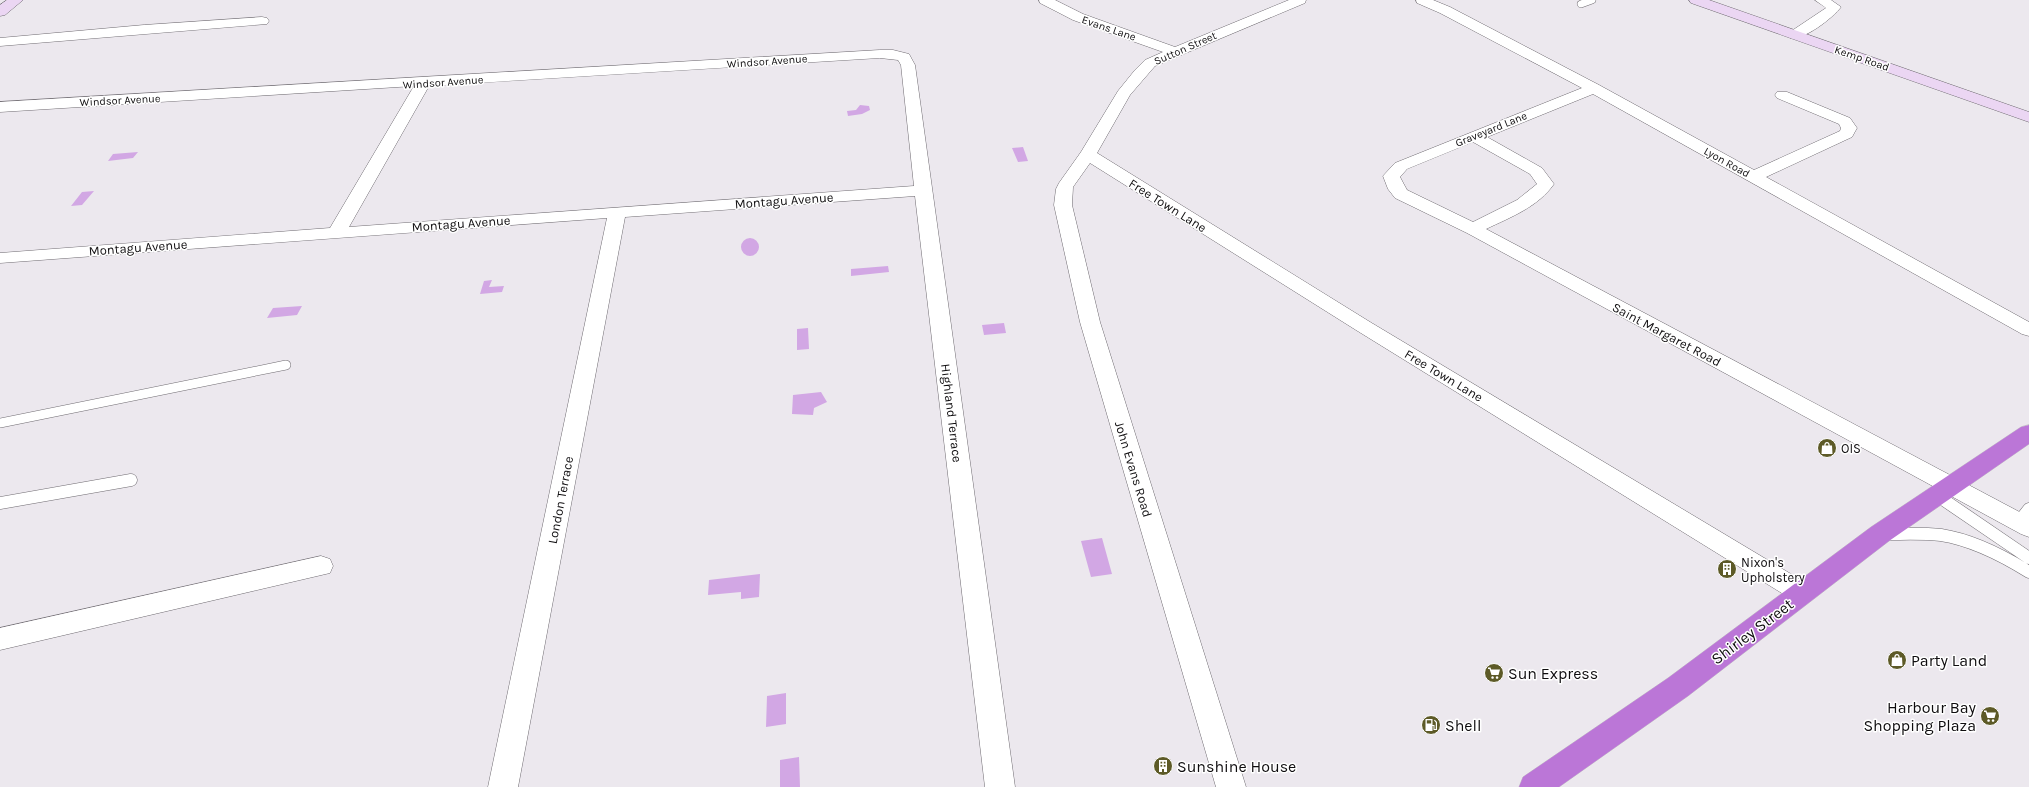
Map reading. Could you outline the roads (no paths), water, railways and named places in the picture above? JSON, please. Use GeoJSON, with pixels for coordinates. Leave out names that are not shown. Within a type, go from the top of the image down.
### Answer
{"type":"FeatureCollection","features":[{"type":"Feature","properties":{"kind":"highway","name":"Shirley Street"},"geometry":{"type":"LineString","coordinates":[[1534,787],[1678,687],[1880,534],[2029,433]]}},
{"type":"Feature","properties":{"kind":"street"},"geometry":{"type":"LineString","coordinates":[[0,12],[16,0]]}},
{"type":"Feature","properties":{"kind":"street","name":"Evans Lane"},"geometry":{"type":"LineString","coordinates":[[1045,0],[1078,18],[1175,52]]}},
{"type":"Feature","properties":{"kind":"street","name":"Sutton Street"},"geometry":{"type":"LineString","coordinates":[[1088,155],[1128,86],[1138,74],[1150,64],[1175,52],[1300,0]]}},
{"type":"Feature","properties":{"kind":"street","name":"Lyon Road"},"geometry":{"type":"LineString","coordinates":[[1422,0],[1445,10],[1594,88],[2029,330]]}},
{"type":"Feature","properties":{"kind":"street"},"geometry":{"type":"LineString","coordinates":[[1795,35],[1828,15],[1834,7],[1821,0]]}},
{"type":"Feature","properties":{"kind":"street","name":"Kemp Road"},"geometry":{"type":"LineString","coordinates":[[1703,1],[2029,117]]}},
{"type":"Feature","properties":{"kind":"street"},"geometry":{"type":"LineString","coordinates":[[0,42],[144,29],[262,21]]}},
{"type":"Feature","properties":{"kind":"street","name":"Windsor Avenue"},"geometry":{"type":"LineString","coordinates":[[0,107],[422,83],[887,54]]}},
{"type":"Feature","properties":{"kind":"street","name":"Highland Terrace"},"geometry":{"type":"LineString","coordinates":[[887,54],[901,56],[908,62],[922,190],[1000,787]]}},
{"type":"Feature","properties":{"kind":"street"},"geometry":{"type":"LineString","coordinates":[[337,232],[422,83]]}},
{"type":"Feature","properties":{"kind":"street","name":"Graveyard Lane"},"geometry":{"type":"LineString","coordinates":[[1391,176],[1401,166],[1594,88]]}},
{"type":"Feature","properties":{"kind":"street"},"geometry":{"type":"LineString","coordinates":[[1752,177],[1833,141],[1846,134],[1849,128],[1845,121],[1782,95]]}},
{"type":"Feature","properties":{"kind":"street"},"geometry":{"type":"LineString","coordinates":[[1473,136],[1536,170],[1546,184],[1541,192],[1532,198],[1473,229]]}},
{"type":"Feature","properties":{"kind":"street","name":"Free Town Lane"},"geometry":{"type":"LineString","coordinates":[[1088,155],[1356,322],[1802,593]]}},
{"type":"Feature","properties":{"kind":"street","name":"John Evans Road"},"geometry":{"type":"LineString","coordinates":[[1088,155],[1073,173],[1064,189],[1064,205],[1090,322],[1230,787]]}},
{"type":"Feature","properties":{"kind":"street","name":"Saint Margaret Road"},"geometry":{"type":"LineString","coordinates":[[1391,176],[1396,189],[1402,194],[1473,229],[1944,492],[2025,520]]}},
{"type":"Feature","properties":{"kind":"street","name":"Montagu Avenue"},"geometry":{"type":"LineString","coordinates":[[0,258],[922,190]]}},
{"type":"Feature","properties":{"kind":"street","name":"London Terrace"},"geometry":{"type":"LineString","coordinates":[[502,787],[617,213]]}},
{"type":"Feature","properties":{"kind":"street"},"geometry":{"type":"LineString","coordinates":[[0,639],[321,566]]}},
{"type":"Feature","properties":{"kind":"lane"},"geometry":{"type":"LineString","coordinates":[[1581,4],[1592,0]]}},
{"type":"Feature","properties":{"kind":"lane"},"geometry":{"type":"LineString","coordinates":[[0,423],[194,385],[286,365]]}},
{"type":"Feature","properties":{"kind":"lane"},"geometry":{"type":"LineString","coordinates":[[0,502],[131,480]]}},
{"type":"Feature","properties":{"kind":"lane"},"geometry":{"type":"LineString","coordinates":[[1944,492],[2029,558]]}},
{"type":"Feature","properties":{"kind":"lane"},"geometry":{"type":"LineString","coordinates":[[1880,534],[1931,534],[1958,540],[2000,554],[2029,572]]}},
{"type":"Feature","properties":{"kind":"place","name":"OIS"},"geometry":{"type":"Point","coordinates":[1827,448]}},
{"type":"Feature","properties":{"kind":"place","name":"Nixon's Upholstery"},"geometry":{"type":"Point","coordinates":[1727,569]}},
{"type":"Feature","properties":{"kind":"place","name":"Party Land"},"geometry":{"type":"Point","coordinates":[1897,660]}},
{"type":"Feature","properties":{"kind":"place","name":"Sun Express"},"geometry":{"type":"Point","coordinates":[1494,673]}},
{"type":"Feature","properties":{"kind":"place","name":"Harbour Bay Shopping Plaza"},"geometry":{"type":"Point","coordinates":[1990,716]}},
{"type":"Feature","properties":{"kind":"place","name":"Shell"},"geometry":{"type":"Point","coordinates":[1431,725]}},
{"type":"Feature","properties":{"kind":"place","name":"Sunshine House"},"geometry":{"type":"Point","coordinates":[1163,766]}}]}
